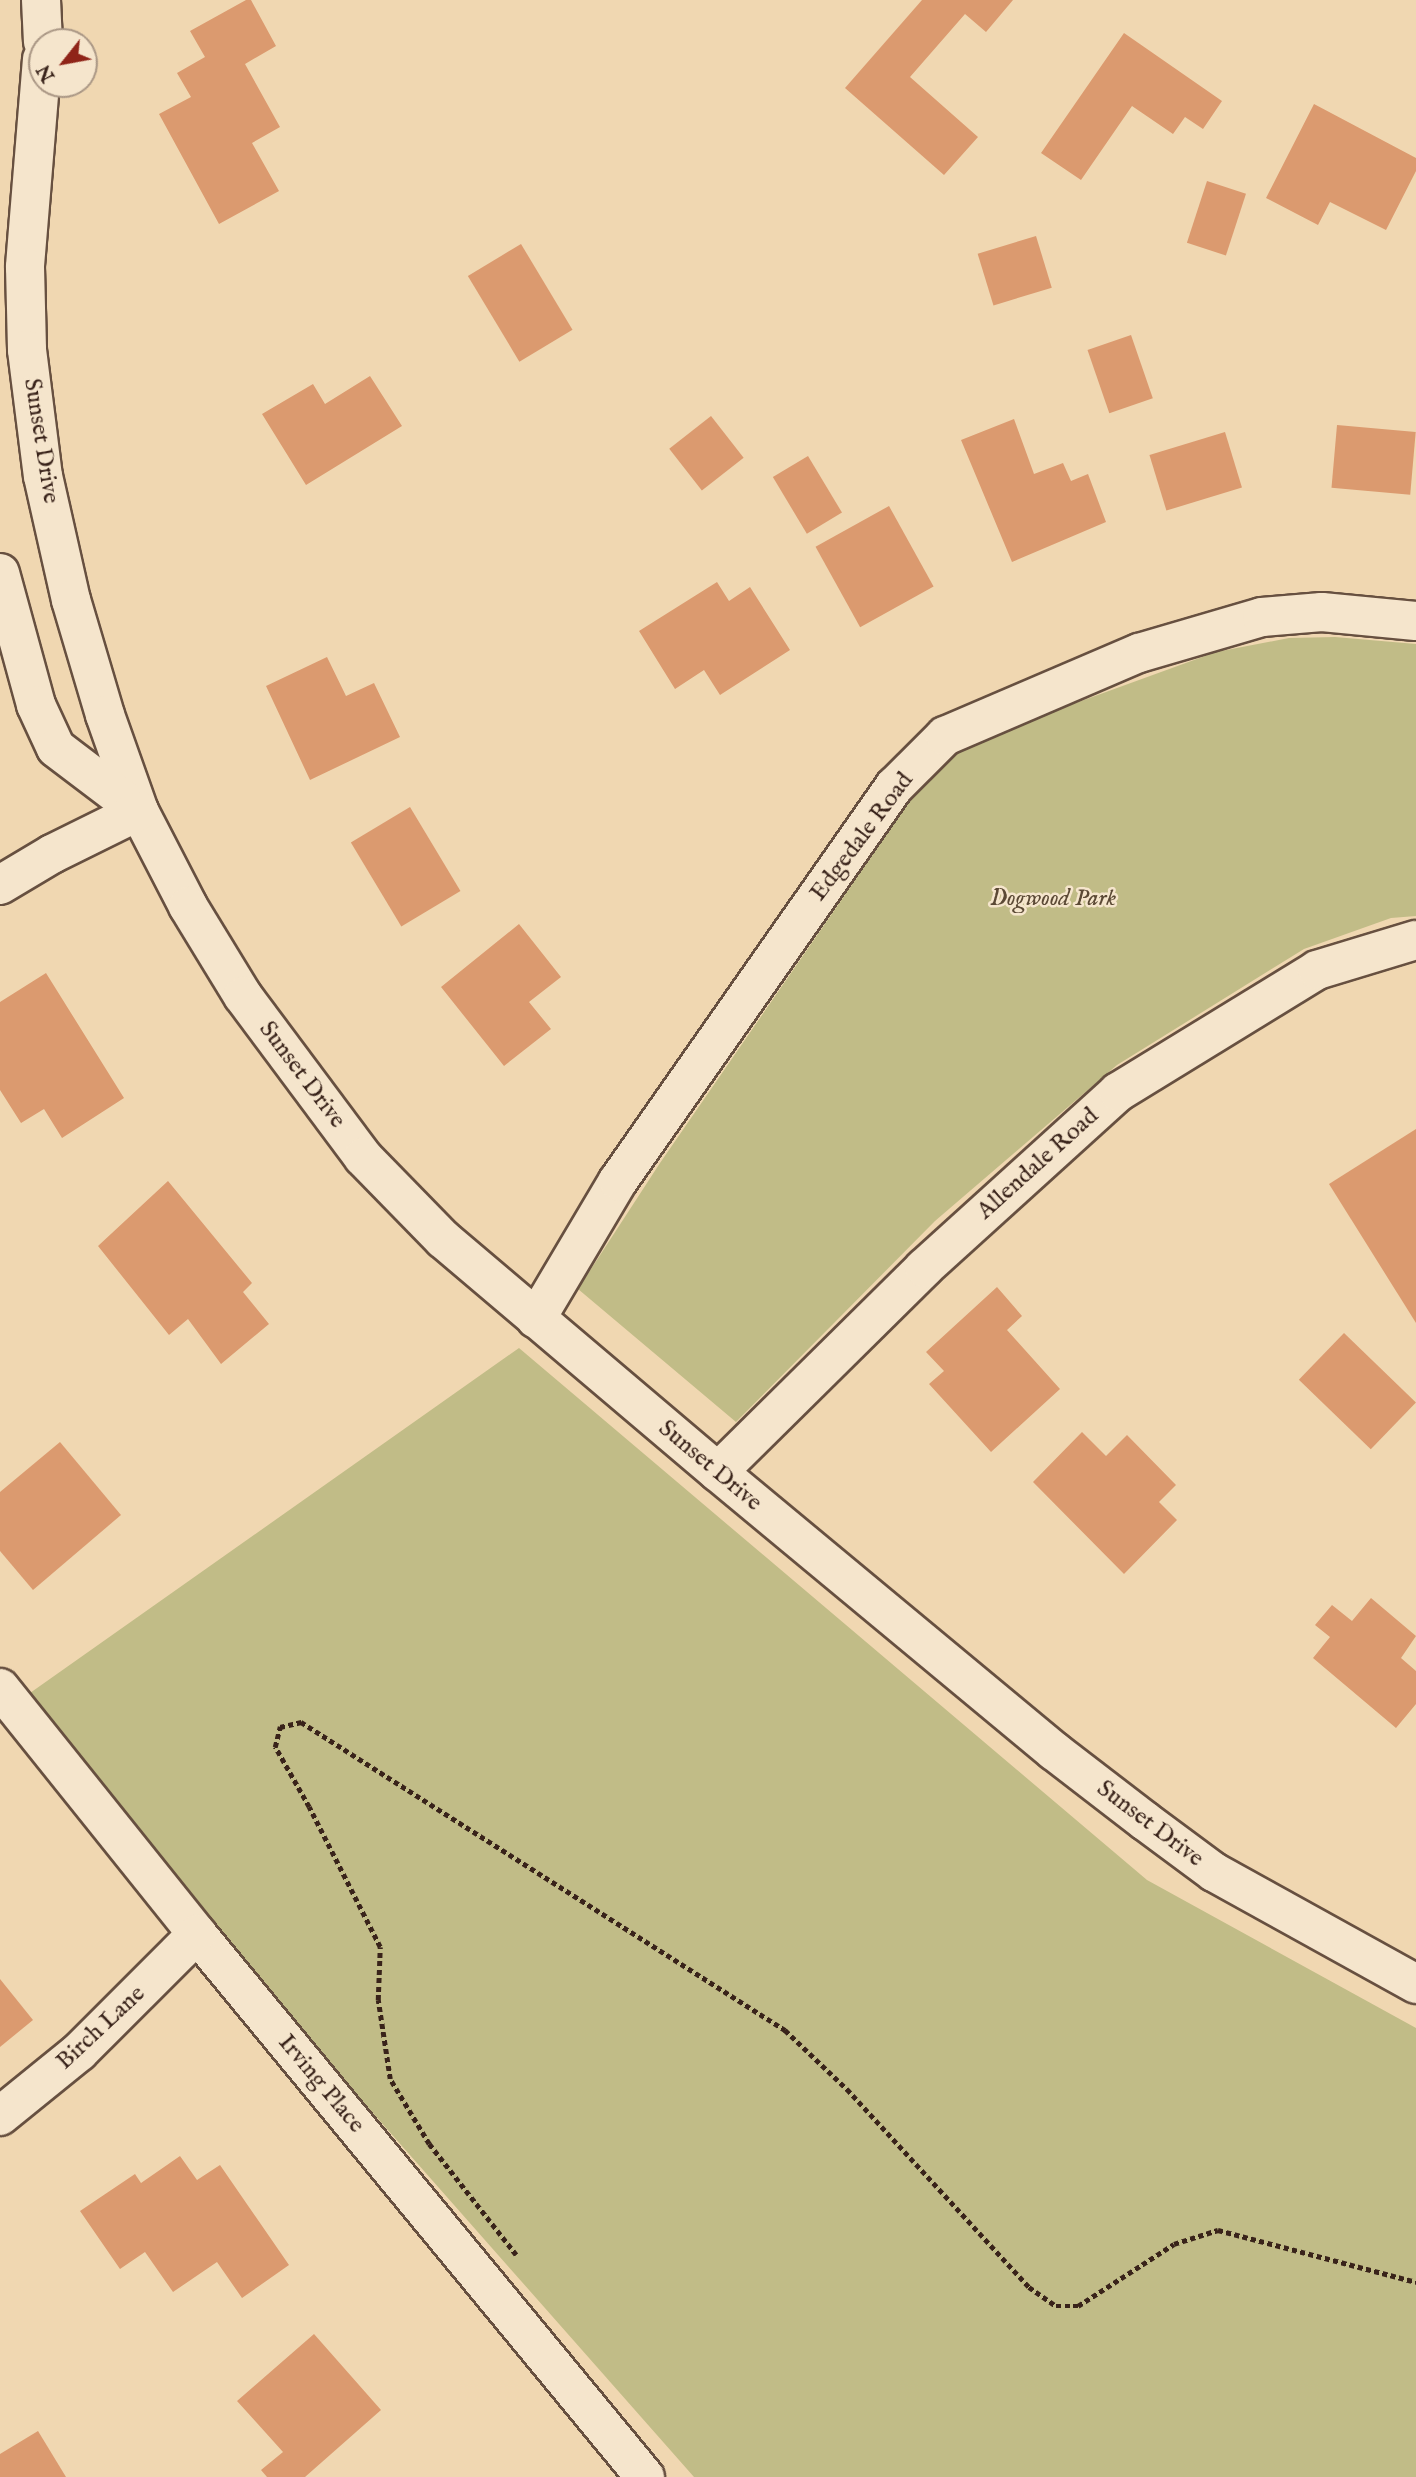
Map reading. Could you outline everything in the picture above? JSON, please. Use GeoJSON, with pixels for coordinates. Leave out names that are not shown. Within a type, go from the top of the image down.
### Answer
{"type":"FeatureCollection","features":[{"type":"Feature","properties":{"kind":"street"},"geometry":{"type":"LineString","coordinates":[[41,0],[42,28]]}},
{"type":"Feature","properties":{"kind":"street","name":"Sunset Drive"},"geometry":{"type":"LineString","coordinates":[[39,98],[24,267],[29,362],[43,476],[71,600],[105,715],[139,811],[188,906],[243,996],[363,1157],[443,1239],[536,1319],[1054,1751],[1145,1821],[1214,1872],[1416,1984]]}},
{"type":"Feature","properties":{"kind":"street","name":"Sunset Drive"},"geometry":{"type":"LineString","coordinates":[[0,573],[36,705],[56,748],[139,811]]}},
{"type":"Feature","properties":{"kind":"street","name":"Edgedale Road"},"geometry":{"type":"LineString","coordinates":[[536,1319],[618,1181],[855,842],[895,786],[945,736],[1139,653],[1262,617],[1322,612],[1416,621]]}},
{"type":"Feature","properties":{"kind":"street"},"geometry":{"type":"LineString","coordinates":[[0,885],[52,854],[139,811]]}},
{"type":"Feature","properties":{"kind":"street","name":"Allendale Road"},"geometry":{"type":"LineString","coordinates":[[718,1472],[924,1268],[1118,1092],[1317,970],[1416,940]]}},
{"type":"Feature","properties":{"kind":"street","name":"Irving Place"},"geometry":{"type":"LineString","coordinates":[[0,1688],[197,1934],[645,2477]]}},
{"type":"Feature","properties":{"kind":"street","name":"Birch Lane"},"geometry":{"type":"LineString","coordinates":[[0,2116],[79,2052],[197,1934]]}},
{"type":"Feature","properties":{"kind":"path"},"geometry":{"type":"LineString","coordinates":[[518,2260],[429,2144],[390,2079],[378,2000],[380,1947],[309,1807],[275,1747],[280,1727],[301,1722],[785,2030],[846,2089],[1029,2287],[1056,2306],[1078,2306],[1174,2244],[1218,2230],[1416,2282]]}},
{"type":"Feature","properties":{"kind":"green space","name":"Dogwood Park"},"geometry":{"type":"Polygon","coordinates":[[[1335,637],[1416,644],[1416,916],[1391,918],[1304,949],[1117,1065],[935,1221],[736,1422],[578,1289],[660,1163],[929,773],[966,748],[1015,725],[1216,652],[1289,638],[1335,637]]]}},
{"type":"Feature","properties":{"kind":"green space"},"geometry":{"type":"Polygon","coordinates":[[[519,1348],[1147,1880],[1416,2028],[1416,2477],[694,2477],[13,1705],[519,1348]]]}},
{"type":"Feature","properties":{"kind":"building"},"geometry":{"type":"Polygon","coordinates":[[[246,0],[251,0],[276,46],[245,64],[280,127],[252,143],[279,191],[219,224],[159,114],[191,97],[177,73],[205,57],[190,31],[246,0]]]}},
{"type":"Feature","properties":{"kind":"building"},"geometry":{"type":"Polygon","coordinates":[[[922,0],[1013,0],[986,32],[965,14],[910,77],[978,137],[944,175],[845,88],[922,0]]]}},
{"type":"Feature","properties":{"kind":"building"},"geometry":{"type":"Polygon","coordinates":[[[1124,33],[1222,101],[1203,129],[1185,117],[1173,134],[1132,106],[1081,180],[1041,153],[1124,33]]]}},
{"type":"Feature","properties":{"kind":"building"},"geometry":{"type":"Polygon","coordinates":[[[1314,104],[1416,158],[1416,171],[1386,230],[1330,202],[1318,225],[1266,198],[1314,104]]]}},
{"type":"Feature","properties":{"kind":"building"},"geometry":{"type":"Polygon","coordinates":[[[1207,181],[1246,194],[1226,255],[1187,243],[1207,181]]]}},
{"type":"Feature","properties":{"kind":"building"},"geometry":{"type":"Polygon","coordinates":[[[1036,236],[1052,288],[993,305],[978,254],[1036,236]]]}},
{"type":"Feature","properties":{"kind":"building"},"geometry":{"type":"Polygon","coordinates":[[[521,244],[573,330],[519,362],[468,276],[521,244]]]}},
{"type":"Feature","properties":{"kind":"building"},"geometry":{"type":"Polygon","coordinates":[[[1131,335],[1153,398],[1109,413],[1088,350],[1131,335]]]}},
{"type":"Feature","properties":{"kind":"building"},"geometry":{"type":"Polygon","coordinates":[[[370,376],[402,426],[306,485],[262,414],[313,384],[325,404],[370,376]]]}},
{"type":"Feature","properties":{"kind":"building"},"geometry":{"type":"Polygon","coordinates":[[[711,416],[744,458],[702,490],[669,449],[711,416]]]}},
{"type":"Feature","properties":{"kind":"building"},"geometry":{"type":"Polygon","coordinates":[[[1014,419],[1034,474],[1063,463],[1071,481],[1088,474],[1106,522],[1012,562],[961,440],[1014,419]]]}},
{"type":"Feature","properties":{"kind":"building"},"geometry":{"type":"Polygon","coordinates":[[[1337,425],[1416,432],[1410,495],[1332,488],[1337,425]]]}},
{"type":"Feature","properties":{"kind":"building"},"geometry":{"type":"Polygon","coordinates":[[[1225,432],[1242,487],[1166,511],[1149,455],[1225,432]]]}},
{"type":"Feature","properties":{"kind":"building"},"geometry":{"type":"Polygon","coordinates":[[[808,456],[842,513],[807,534],[773,477],[808,456]]]}},
{"type":"Feature","properties":{"kind":"building"},"geometry":{"type":"Polygon","coordinates":[[[889,506],[934,586],[860,627],[816,547],[889,506]]]}},
{"type":"Feature","properties":{"kind":"building"},"geometry":{"type":"Polygon","coordinates":[[[717,582],[729,601],[750,587],[790,650],[720,695],[704,670],[675,689],[639,631],[717,582]]]}},
{"type":"Feature","properties":{"kind":"building"},"geometry":{"type":"Polygon","coordinates":[[[327,657],[346,696],[374,683],[400,737],[310,780],[266,686],[327,657]]]}},
{"type":"Feature","properties":{"kind":"building"},"geometry":{"type":"Polygon","coordinates":[[[410,807],[460,891],[401,927],[351,843],[410,807]]]}},
{"type":"Feature","properties":{"kind":"building"},"geometry":{"type":"Polygon","coordinates":[[[519,924],[561,977],[529,1002],[551,1029],[504,1066],[441,987],[519,924]]]}},
{"type":"Feature","properties":{"kind":"building"},"geometry":{"type":"Polygon","coordinates":[[[46,973],[124,1098],[62,1138],[44,1109],[21,1123],[0,1090],[0,1002],[46,973]]]}},
{"type":"Feature","properties":{"kind":"building"},"geometry":{"type":"Polygon","coordinates":[[[1416,1129],[1416,1323],[1329,1184],[1416,1129]]]}},
{"type":"Feature","properties":{"kind":"building"},"geometry":{"type":"Polygon","coordinates":[[[168,1181],[252,1283],[243,1292],[269,1324],[221,1364],[188,1319],[169,1335],[98,1246],[168,1181]]]}},
{"type":"Feature","properties":{"kind":"building"},"geometry":{"type":"Polygon","coordinates":[[[997,1287],[1022,1316],[1007,1330],[1060,1389],[991,1452],[929,1384],[944,1371],[926,1352],[997,1287]]]}},
{"type":"Feature","properties":{"kind":"building"},"geometry":{"type":"Polygon","coordinates":[[[1344,1333],[1416,1402],[1371,1449],[1299,1380],[1344,1333]]]}},
{"type":"Feature","properties":{"kind":"building"},"geometry":{"type":"Polygon","coordinates":[[[1082,1432],[1106,1456],[1127,1435],[1176,1485],[1159,1502],[1177,1520],[1124,1574],[1033,1482],[1082,1432]]]}},
{"type":"Feature","properties":{"kind":"building"},"geometry":{"type":"Polygon","coordinates":[[[60,1442],[121,1515],[33,1590],[0,1551],[0,1492],[60,1442]]]}},
{"type":"Feature","properties":{"kind":"building"},"geometry":{"type":"Polygon","coordinates":[[[1371,1598],[1416,1636],[1401,1658],[1416,1671],[1416,1704],[1396,1728],[1313,1658],[1330,1637],[1315,1625],[1332,1605],[1352,1621],[1371,1598]]]}},
{"type":"Feature","properties":{"kind":"building"},"geometry":{"type":"Polygon","coordinates":[[[0,1979],[33,2020],[0,2047],[0,1979]]]}},
{"type":"Feature","properties":{"kind":"building"},"geometry":{"type":"Polygon","coordinates":[[[180,2156],[197,2180],[220,2165],[289,2265],[242,2298],[217,2262],[173,2292],[145,2252],[120,2269],[80,2211],[135,2174],[141,2183],[180,2156]]]}},
{"type":"Feature","properties":{"kind":"building"},"geometry":{"type":"Polygon","coordinates":[[[314,2334],[381,2410],[305,2477],[267,2477],[261,2470],[283,2452],[237,2401],[314,2334]]]}},
{"type":"Feature","properties":{"kind":"building"},"geometry":{"type":"Polygon","coordinates":[[[38,2431],[66,2477],[0,2477],[0,2454],[38,2431]]]}}]}
